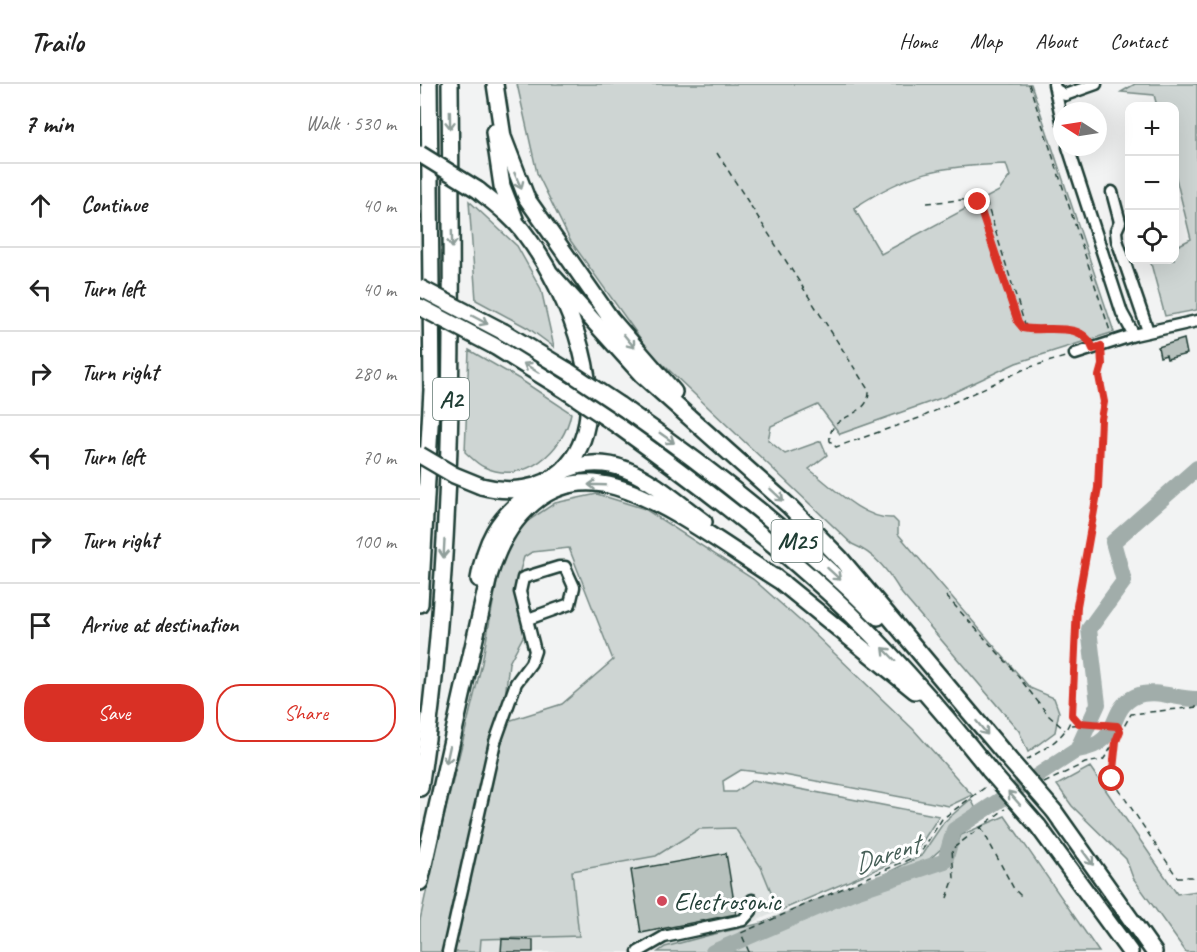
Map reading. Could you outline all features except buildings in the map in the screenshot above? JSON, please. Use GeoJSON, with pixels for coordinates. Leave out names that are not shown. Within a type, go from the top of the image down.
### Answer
{"type":"FeatureCollection","features":[{"type":"Feature","properties":{"kind":"highway","name":"A2"},"geometry":{"type":"LineString","coordinates":[[420,604],[432,390],[429,84]]}},
{"type":"Feature","properties":{"kind":"highway","name":"A2"},"geometry":{"type":"LineString","coordinates":[[420,788],[438,629],[447,507],[453,343],[450,84]]}},
{"type":"Feature","properties":{"kind":"highway"},"geometry":{"type":"LineString","coordinates":[[420,882],[460,698],[485,548],[498,523],[508,510],[543,483],[559,474],[580,446],[588,417],[589,394],[575,334],[550,273],[517,224],[502,186],[488,84]]}},
{"type":"Feature","properties":{"kind":"highway","name":"M25"},"geometry":{"type":"LineString","coordinates":[[495,84],[508,155],[522,190],[537,216],[590,292],[635,349],[734,455],[840,558],[1054,811],[1154,952]]}},
{"type":"Feature","properties":{"kind":"highway"},"geometry":{"type":"LineString","coordinates":[[420,154],[456,174],[517,224]]}},
{"type":"Feature","properties":{"kind":"highway","name":"M25"},"geometry":{"type":"LineString","coordinates":[[550,273],[642,375],[687,418],[734,455]]}},
{"type":"Feature","properties":{"kind":"highway","name":"M25"},"geometry":{"type":"LineString","coordinates":[[420,288],[504,332],[568,371],[720,478],[846,585],[957,697]]}},
{"type":"Feature","properties":{"kind":"highway","name":"M25"},"geometry":{"type":"LineString","coordinates":[[420,307],[494,346],[617,425],[708,491],[801,569],[862,625],[944,712],[990,771],[1038,826],[1130,952]]}},
{"type":"Feature","properties":{"kind":"highway"},"geometry":{"type":"LineString","coordinates":[[420,455],[454,475],[481,486],[511,490],[543,483]]}},
{"type":"Feature","properties":{"kind":"highway","name":"M25"},"geometry":{"type":"LineString","coordinates":[[559,474],[574,466],[591,462],[611,464],[627,469],[701,519],[830,619],[892,674],[944,712]]}},
{"type":"Feature","properties":{"kind":"highway","name":"M25"},"geometry":{"type":"LineString","coordinates":[[460,698],[489,576],[499,544],[524,509],[560,489],[593,484],[630,492],[679,517],[783,583]]}},
{"type":"Feature","properties":{"kind":"street"},"geometry":{"type":"LineString","coordinates":[[1055,86],[1065,95],[1096,84]]}},
{"type":"Feature","properties":{"kind":"street"},"geometry":{"type":"LineString","coordinates":[[1055,86],[1058,102]]}},
{"type":"Feature","properties":{"kind":"street"},"geometry":{"type":"LineString","coordinates":[[1071,156],[1118,302],[1134,335]]}},
{"type":"Feature","properties":{"kind":"street"},"geometry":{"type":"LineString","coordinates":[[1113,192],[1125,224],[1116,231],[1125,261]]}},
{"type":"Feature","properties":{"kind":"street"},"geometry":{"type":"LineString","coordinates":[[1126,264],[1148,331]]}},
{"type":"Feature","properties":{"kind":"street"},"geometry":{"type":"LineString","coordinates":[[1075,354],[1148,331],[1197,321]]}},
{"type":"Feature","properties":{"kind":"street"},"geometry":{"type":"LineString","coordinates":[[448,952],[495,742],[516,683],[531,663],[535,651],[520,592],[523,578],[565,567],[570,573],[574,587],[570,604],[528,619]]}},
{"type":"Feature","properties":{"kind":"street"},"geometry":{"type":"LineString","coordinates":[[638,952],[664,937],[743,920],[751,911],[752,900]]}},
{"type":"Feature","properties":{"kind":"path"},"geometry":{"type":"LineString","coordinates":[[1029,84],[1110,332]]}},
{"type":"Feature","properties":{"kind":"path"},"geometry":{"type":"LineString","coordinates":[[717,153],[869,391],[869,400],[865,407],[833,426],[829,433],[830,441],[836,447],[922,417],[1027,368],[1075,354]]}},
{"type":"Feature","properties":{"kind":"path"},"geometry":{"type":"LineString","coordinates":[[927,203],[972,199],[978,202],[1018,322],[1023,328],[1029,330],[1056,327],[1090,339],[1097,347],[1102,365],[1099,376],[1104,402],[1101,419],[1098,488],[1077,606],[1070,726]]}},
{"type":"Feature","properties":{"kind":"path"},"geometry":{"type":"LineString","coordinates":[[986,201],[1025,325],[1029,330]]}},
{"type":"Feature","properties":{"kind":"path"},"geometry":{"type":"LineString","coordinates":[[946,596],[1010,666],[1049,716],[1066,730]]}},
{"type":"Feature","properties":{"kind":"path"},"geometry":{"type":"LineString","coordinates":[[1052,778],[1103,759],[1131,714],[1197,707]]}},
{"type":"Feature","properties":{"kind":"path"},"geometry":{"type":"LineString","coordinates":[[1072,715],[1081,723]]}},
{"type":"Feature","properties":{"kind":"path"},"geometry":{"type":"LineString","coordinates":[[1026,761],[1055,742],[1070,726],[1081,723],[1107,724],[1117,726],[1120,731]]}},
{"type":"Feature","properties":{"kind":"path"},"geometry":{"type":"LineString","coordinates":[[1116,741],[1112,779],[1177,877],[1197,877]]}},
{"type":"Feature","properties":{"kind":"path"},"geometry":{"type":"LineString","coordinates":[[749,952],[741,933],[919,855],[942,819],[986,786]]}},
{"type":"Feature","properties":{"kind":"path"},"geometry":{"type":"LineString","coordinates":[[947,898],[954,878],[952,849],[1003,810]]}},
{"type":"Feature","properties":{"kind":"path"},"geometry":{"type":"LineString","coordinates":[[981,827],[1014,889],[1023,898]]}},
{"type":"Feature","properties":{"kind":"shaded area"},"geometry":{"type":"Polygon","coordinates":[[[517,84],[1031,84],[1053,150],[1053,156],[1055,156],[1114,332],[1016,363],[944,397],[840,434],[818,405],[771,426],[768,440],[785,454],[821,441],[827,455],[809,469],[859,508],[871,514],[893,518],[898,523],[898,534],[1030,688],[1054,698],[1059,712],[1055,732],[1028,752],[1019,731],[902,594],[881,564],[861,548],[852,544],[650,352],[570,240],[537,173],[517,84]],[[1006,164],[944,169],[909,178],[854,208],[881,254],[999,191],[1010,176],[1006,164]]]}},
{"type":"Feature","properties":{"kind":"shaded area"},"geometry":{"type":"Polygon","coordinates":[[[1135,84],[1197,84],[1197,310],[1165,316],[1151,264],[1179,264],[1179,245],[1191,239],[1179,190],[1179,102],[1156,102],[1154,95],[1121,92],[1135,84]]]}},
{"type":"Feature","properties":{"kind":"shaded area"},"geometry":{"type":"Polygon","coordinates":[[[469,201],[517,246],[541,289],[554,347],[528,328],[476,300],[469,201]]]}},
{"type":"Feature","properties":{"kind":"shaded area"},"geometry":{"type":"Polygon","coordinates":[[[469,350],[521,380],[571,413],[560,440],[540,461],[513,472],[499,472],[481,466],[465,452],[469,350]]]}},
{"type":"Feature","properties":{"kind":"shaded area"},"geometry":{"type":"Polygon","coordinates":[[[597,494],[645,509],[753,579],[807,627],[913,729],[972,795],[949,806],[784,775],[741,770],[723,781],[724,792],[735,792],[753,780],[939,816],[915,853],[779,911],[761,867],[735,828],[699,829],[656,856],[572,871],[579,936],[481,939],[480,952],[420,952],[420,920],[482,663],[500,565],[517,528],[555,503],[597,494]],[[569,548],[532,552],[524,557],[519,574],[526,631],[509,663],[502,723],[562,704],[613,660],[569,548]]]}},
{"type":"Feature","properties":{"kind":"shaded area"},"geometry":{"type":"Polygon","coordinates":[[[1090,767],[1177,894],[1197,891],[1197,952],[1186,952],[1133,878],[1126,859],[1072,806],[1057,785],[1090,767]]]}},
{"type":"Feature","properties":{"kind":"shaded area"},"geometry":{"type":"Polygon","coordinates":[[[971,799],[977,811],[951,827],[942,848],[924,864],[888,877],[883,875],[921,856],[944,822],[971,799]]]}},
{"type":"Feature","properties":{"kind":"shaded area"},"geometry":{"type":"Polygon","coordinates":[[[723,812],[761,867],[779,911],[737,929],[746,952],[479,952],[481,926],[548,841],[723,812]]]}},
{"type":"Feature","properties":{"kind":"shaded area"},"geometry":{"type":"Polygon","coordinates":[[[1005,816],[1099,952],[658,952],[665,947],[784,918],[948,867],[961,835],[1005,816]]]}},
{"type":"Feature","properties":{"kind":"waterway","name":"Darent"},"geometry":{"type":"LineString","coordinates":[[1077,750],[1098,704],[1089,629],[1124,581],[1113,542],[1197,468]]}},
{"type":"Feature","properties":{"kind":"waterway","name":"Darent"},"geometry":{"type":"LineString","coordinates":[[713,952],[853,892],[945,861],[954,830],[1077,750],[1092,746],[1102,740],[1109,733],[1126,702],[1136,696],[1151,693],[1197,699]]}},
{"type":"Feature","properties":{"kind":"place","name":"Electrosonic"},"geometry":{"type":"Point","coordinates":[662,901]}},
{"type":"Feature","properties":{"kind":"route"},"geometry":{"type":"LineString","coordinates":[[978,202],[1018,322],[1023,328],[1029,330],[1056,327],[1090,339],[1093,349],[1101,346],[1102,365],[1099,376],[1104,402],[1101,419],[1098,488],[1077,606],[1072,715],[1079,723],[1117,726],[1120,731],[1116,741],[1112,779]]}}]}
